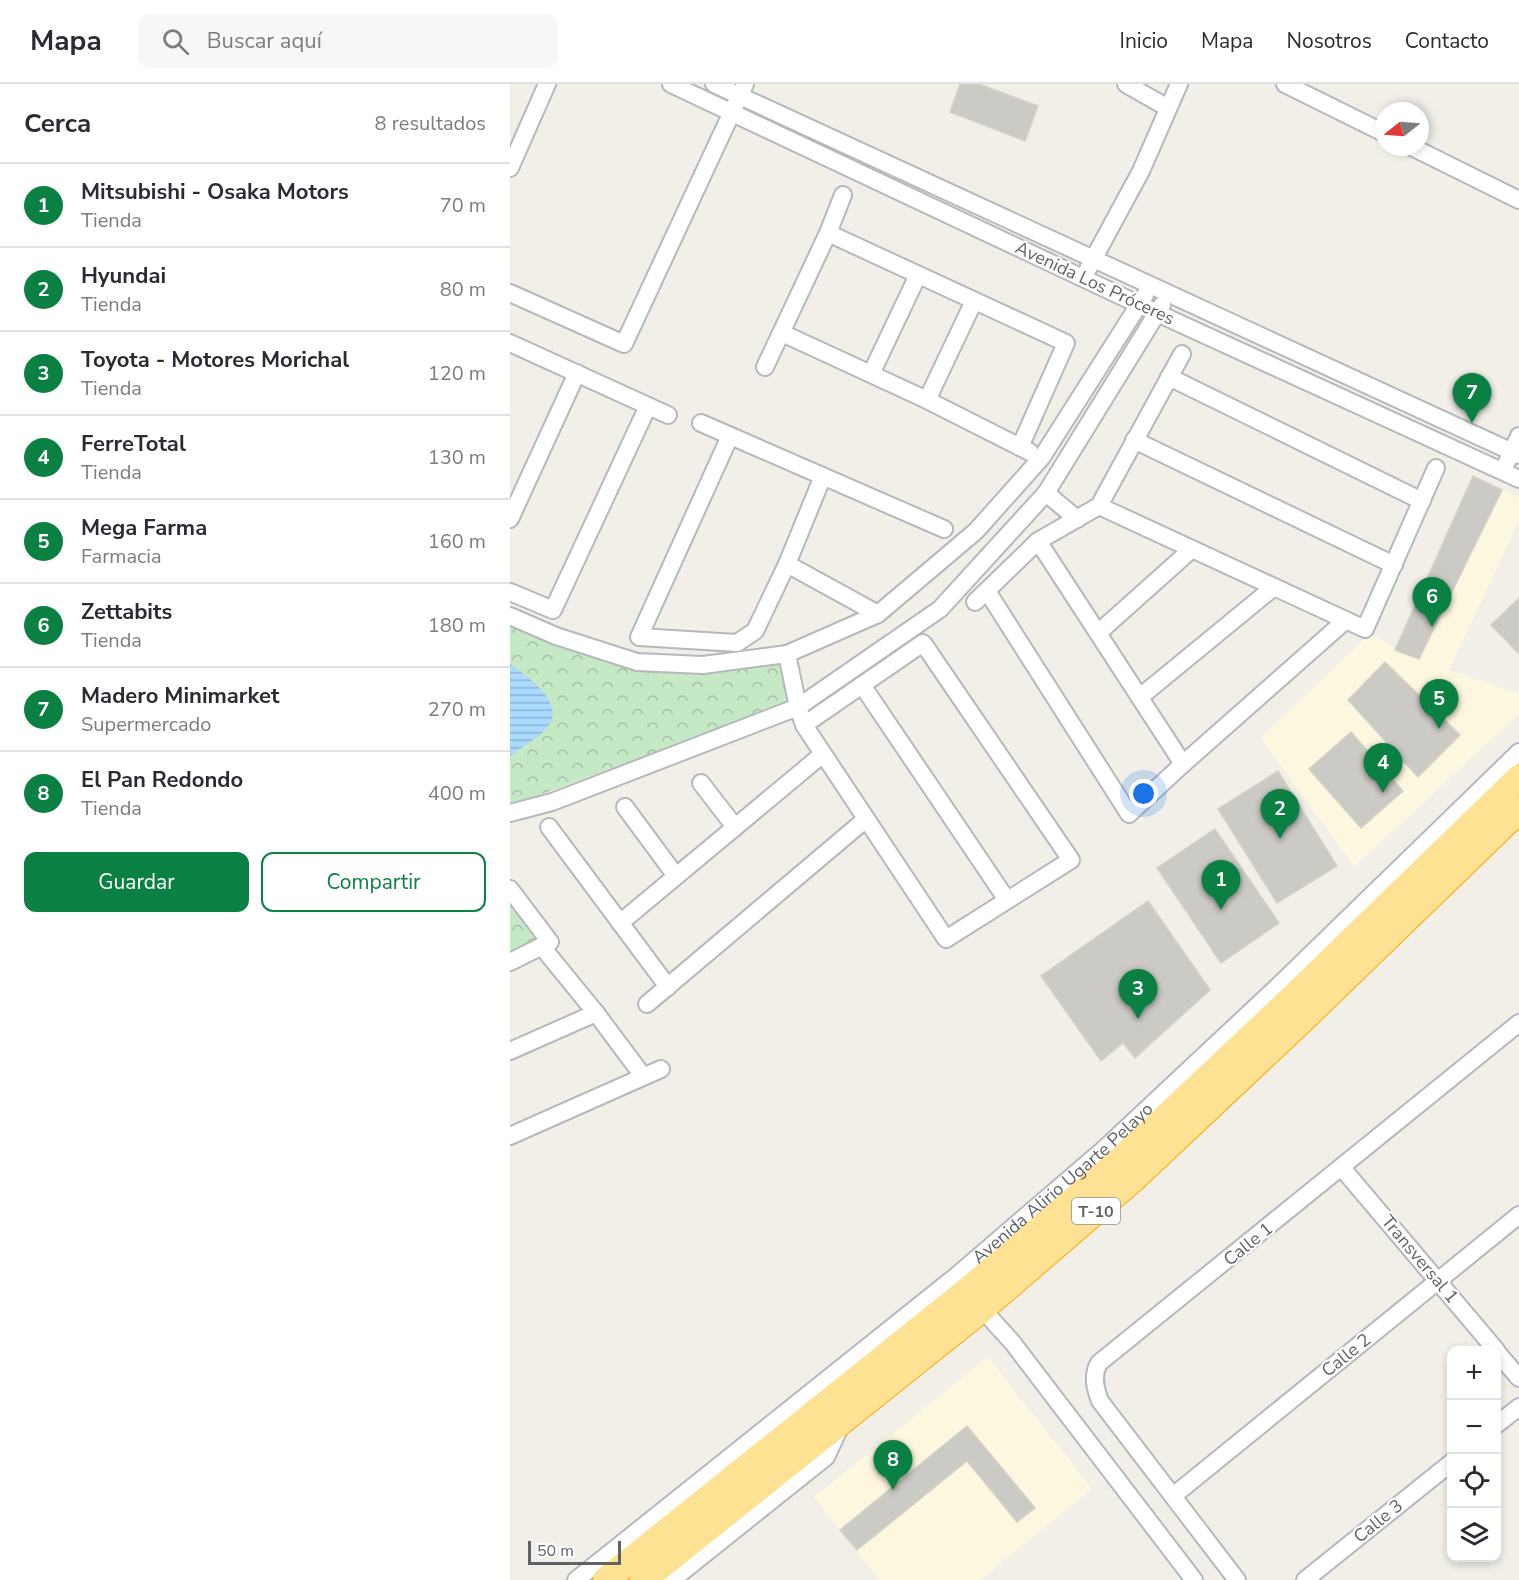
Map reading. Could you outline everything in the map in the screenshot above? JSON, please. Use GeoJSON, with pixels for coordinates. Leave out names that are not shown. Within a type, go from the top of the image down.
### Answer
{"type":"FeatureCollection","features":[{"type":"Feature","properties":{"kind":"highway","name":"Avenida Alirio Ugarte Pelayo"},"geometry":{"type":"LineString","coordinates":[[606,1580],[801,1425],[1117,1163],[1326,966],[1519,778]]}},
{"type":"Feature","properties":{"kind":"highway","name":"T-10"},"geometry":{"type":"LineString","coordinates":[[643,1580],[982,1309],[1132,1180],[1312,1011],[1519,810]]}},
{"type":"Feature","properties":{"kind":"highway"},"geometry":{"type":"LineString","coordinates":[[1326,966],[1348,919],[1403,892]]}},
{"type":"Feature","properties":{"kind":"street"},"geometry":{"type":"LineString","coordinates":[[510,168],[547,84]]}},
{"type":"Feature","properties":{"kind":"street","name":"Avenida Los Próceres"},"geometry":{"type":"LineString","coordinates":[[671,84],[1157,313],[1519,479]]}},
{"type":"Feature","properties":{"kind":"street","name":"Avenida Los Próceres"},"geometry":{"type":"LineString","coordinates":[[714,84],[742,90],[1093,261],[1515,454]]}},
{"type":"Feature","properties":{"kind":"street"},"geometry":{"type":"LineString","coordinates":[[1083,278],[1141,171],[1179,84]]}},
{"type":"Feature","properties":{"kind":"street"},"geometry":{"type":"LineString","coordinates":[[1285,84],[1375,129]]}},
{"type":"Feature","properties":{"kind":"street"},"geometry":{"type":"LineString","coordinates":[[1135,86],[1168,108]]}},
{"type":"Feature","properties":{"kind":"street"},"geometry":{"type":"LineString","coordinates":[[510,293],[624,344],[742,90]]}},
{"type":"Feature","properties":{"kind":"street"},"geometry":{"type":"LineString","coordinates":[[1429,155],[1519,200]]}},
{"type":"Feature","properties":{"kind":"street"},"geometry":{"type":"LineString","coordinates":[[765,367],[828,233],[843,195]]}},
{"type":"Feature","properties":{"kind":"street"},"geometry":{"type":"LineString","coordinates":[[828,233],[1066,343],[1020,447]]}},
{"type":"Feature","properties":{"kind":"street"},"geometry":{"type":"LineString","coordinates":[[871,374],[918,275]]}},
{"type":"Feature","properties":{"kind":"street"},"geometry":{"type":"LineString","coordinates":[[510,616],[556,636],[637,662],[703,665],[787,654],[878,614],[976,531],[1042,457],[1150,287]]}},
{"type":"Feature","properties":{"kind":"street"},"geometry":{"type":"LineString","coordinates":[[510,813],[552,802],[798,707],[940,609],[1046,494],[1167,294]]}},
{"type":"Feature","properties":{"kind":"street"},"geometry":{"type":"LineString","coordinates":[[927,400],[974,301]]}},
{"type":"Feature","properties":{"kind":"street"},"geometry":{"type":"LineString","coordinates":[[782,333],[927,400],[1042,457]]}},
{"type":"Feature","properties":{"kind":"street"},"geometry":{"type":"LineString","coordinates":[[510,343],[668,415]]}},
{"type":"Feature","properties":{"kind":"street"},"geometry":{"type":"LineString","coordinates":[[1182,354],[1099,506],[1038,541],[981,597],[1129,814],[1346,620]]}},
{"type":"Feature","properties":{"kind":"street"},"geometry":{"type":"LineString","coordinates":[[510,519],[577,373]]}},
{"type":"Feature","properties":{"kind":"street"},"geometry":{"type":"LineString","coordinates":[[1169,377],[1422,501]]}},
{"type":"Feature","properties":{"kind":"street"},"geometry":{"type":"LineString","coordinates":[[510,592],[553,610],[648,406]]}},
{"type":"Feature","properties":{"kind":"street"},"geometry":{"type":"LineString","coordinates":[[700,423],[944,529]]}},
{"type":"Feature","properties":{"kind":"street"},"geometry":{"type":"LineString","coordinates":[[730,436],[639,637],[737,644],[755,631],[787,564],[824,476]]}},
{"type":"Feature","properties":{"kind":"street"},"geometry":{"type":"LineString","coordinates":[[1503,471],[1515,454],[1519,436]]}},
{"type":"Feature","properties":{"kind":"street"},"geometry":{"type":"LineString","coordinates":[[1134,440],[1394,565]]}},
{"type":"Feature","properties":{"kind":"street"},"geometry":{"type":"LineString","coordinates":[[1099,506],[1365,629],[1436,468]]}},
{"type":"Feature","properties":{"kind":"street"},"geometry":{"type":"LineString","coordinates":[[1046,494],[1077,519]]}},
{"type":"Feature","properties":{"kind":"street"},"geometry":{"type":"LineString","coordinates":[[1038,541],[1183,764]]}},
{"type":"Feature","properties":{"kind":"street"},"geometry":{"type":"LineString","coordinates":[[1098,633],[1192,549]]}},
{"type":"Feature","properties":{"kind":"street"},"geometry":{"type":"LineString","coordinates":[[787,564],[878,614]]}},
{"type":"Feature","properties":{"kind":"street"},"geometry":{"type":"LineString","coordinates":[[1140,697],[1274,587]]}},
{"type":"Feature","properties":{"kind":"street"},"geometry":{"type":"LineString","coordinates":[[787,654],[804,725],[946,939],[1071,860],[923,643],[804,725]]}},
{"type":"Feature","properties":{"kind":"street"},"geometry":{"type":"LineString","coordinates":[[862,685],[1007,900]]}},
{"type":"Feature","properties":{"kind":"street","name":"Avenida Alirio Ugarte Pelayo"},"geometry":{"type":"LineString","coordinates":[[576,1580],[955,1277],[1104,1149],[1348,919],[1519,752]]}},
{"type":"Feature","properties":{"kind":"street"},"geometry":{"type":"LineString","coordinates":[[620,923],[823,754]]}},
{"type":"Feature","properties":{"kind":"street"},"geometry":{"type":"LineString","coordinates":[[701,783],[735,827]]}},
{"type":"Feature","properties":{"kind":"street"},"geometry":{"type":"LineString","coordinates":[[625,807],[676,876]]}},
{"type":"Feature","properties":{"kind":"street"},"geometry":{"type":"LineString","coordinates":[[647,1004],[866,819]]}},
{"type":"Feature","properties":{"kind":"street"},"geometry":{"type":"LineString","coordinates":[[549,827],[668,987]]}},
{"type":"Feature","properties":{"kind":"street"},"geometry":{"type":"LineString","coordinates":[[510,890],[550,942],[510,962]]}},
{"type":"Feature","properties":{"kind":"street"},"geometry":{"type":"LineString","coordinates":[[542,947],[596,1013],[643,1076]]}},
{"type":"Feature","properties":{"kind":"street"},"geometry":{"type":"LineString","coordinates":[[510,1052],[596,1013]]}},
{"type":"Feature","properties":{"kind":"street","name":"Calle 1"},"geometry":{"type":"LineString","coordinates":[[1173,1496],[1100,1401],[1095,1385],[1096,1368],[1099,1363],[1519,1023]]}},
{"type":"Feature","properties":{"kind":"street"},"geometry":{"type":"LineString","coordinates":[[510,1136],[661,1069]]}},
{"type":"Feature","properties":{"kind":"street","name":"Transversal 1"},"geometry":{"type":"LineString","coordinates":[[1342,1167],[1492,1346]]}},
{"type":"Feature","properties":{"kind":"street","name":"Calle 2"},"geometry":{"type":"LineString","coordinates":[[1173,1496],[1519,1215]]}},
{"type":"Feature","properties":{"kind":"street"},"geometry":{"type":"LineString","coordinates":[[982,1309],[1012,1342],[1194,1580]]}},
{"type":"Feature","properties":{"kind":"street","name":"Transversal 1"},"geometry":{"type":"LineString","coordinates":[[1501,1357],[1519,1378]]}},
{"type":"Feature","properties":{"kind":"street"},"geometry":{"type":"LineString","coordinates":[[1501,1422],[1519,1407]]}},
{"type":"Feature","properties":{"kind":"street"},"geometry":{"type":"LineString","coordinates":[[672,1580],[826,1457],[843,1420]]}},
{"type":"Feature","properties":{"kind":"street","name":"Calle 3"},"geometry":{"type":"LineString","coordinates":[[1305,1580],[1447,1466]]}},
{"type":"Feature","properties":{"kind":"street"},"geometry":{"type":"LineString","coordinates":[[1173,1496],[1237,1580]]}},
{"type":"Feature","properties":{"kind":"shaded area"},"geometry":{"type":"Polygon","coordinates":[[[1473,476],[1519,498],[1519,521],[1449,670],[1519,694],[1519,714],[1354,867],[1261,738],[1370,633],[1396,649],[1473,476]]]}},
{"type":"Feature","properties":{"kind":"shaded area"},"geometry":{"type":"Polygon","coordinates":[[[988,1357],[1092,1489],[980,1580],[880,1580],[814,1497],[988,1357]]]}},
{"type":"Feature","properties":{"kind":"green space"},"geometry":{"type":"Polygon","coordinates":[[[510,625],[555,646],[636,667],[779,661],[787,703],[510,806],[510,625]]]}},
{"type":"Feature","properties":{"kind":"green space"},"geometry":{"type":"Polygon","coordinates":[[[510,904],[538,940],[510,954],[510,904]]]}},
{"type":"Feature","properties":{"kind":"water"},"geometry":{"type":"Polygon","coordinates":[[[510,664],[543,692],[549,700],[552,719],[547,728],[510,756],[510,664]]]}},
{"type":"Feature","properties":{"kind":"building"},"geometry":{"type":"Polygon","coordinates":[[[960,84],[979,84],[1038,106],[1025,141],[950,112],[960,84]]]}},
{"type":"Feature","properties":{"kind":"building"},"geometry":{"type":"Polygon","coordinates":[[[1473,476],[1502,490],[1419,659],[1395,650],[1473,476]]]}},
{"type":"Feature","properties":{"kind":"building"},"geometry":{"type":"Polygon","coordinates":[[[1519,598],[1519,654],[1491,625],[1519,598]]]}},
{"type":"Feature","properties":{"kind":"building"},"geometry":{"type":"Polygon","coordinates":[[[1385,662],[1460,735],[1418,777],[1348,700],[1385,662]]]}},
{"type":"Feature","properties":{"kind":"building"},"geometry":{"type":"Polygon","coordinates":[[[1351,732],[1403,791],[1361,828],[1309,769],[1351,732]]]}},
{"type":"Feature","properties":{"kind":"building"},"geometry":{"type":"Polygon","coordinates":[[[1278,771],[1337,866],[1277,903],[1218,809],[1278,771]]]}},
{"type":"Feature","properties":{"kind":"building"},"geometry":{"type":"Polygon","coordinates":[[[1215,829],[1279,923],[1221,963],[1157,868],[1215,829]]]}},
{"type":"Feature","properties":{"kind":"building"},"geometry":{"type":"Polygon","coordinates":[[[1148,901],[1210,990],[1135,1058],[1123,1043],[1101,1061],[1041,976],[1148,901]]]}},
{"type":"Feature","properties":{"kind":"building"},"geometry":{"type":"Polygon","coordinates":[[[967,1426],[1035,1508],[1017,1522],[967,1461],[857,1550],[840,1530],[967,1426]]]}},
{"type":"Feature","properties":{"kind":"place","name":"Madero Minimarket"},"geometry":{"type":"Point","coordinates":[1472,423]}},
{"type":"Feature","properties":{"kind":"place","name":"Zettabits"},"geometry":{"type":"Point","coordinates":[1432,627]}},
{"type":"Feature","properties":{"kind":"place","name":"Mega Farma"},"geometry":{"type":"Point","coordinates":[1439,729]}},
{"type":"Feature","properties":{"kind":"place","name":"FerreTotal"},"geometry":{"type":"Point","coordinates":[1383,793]}},
{"type":"Feature","properties":{"kind":"place","name":"Hyundai"},"geometry":{"type":"Point","coordinates":[1280,839]}},
{"type":"Feature","properties":{"kind":"place","name":"Mitsubishi - Osaka Motors"},"geometry":{"type":"Point","coordinates":[1221,910]}},
{"type":"Feature","properties":{"kind":"place","name":"Toyota - Motores Morichal"},"geometry":{"type":"Point","coordinates":[1138,1019]}},
{"type":"Feature","properties":{"kind":"place","name":"El Pan Redondo"},"geometry":{"type":"Point","coordinates":[893,1490]}}]}
